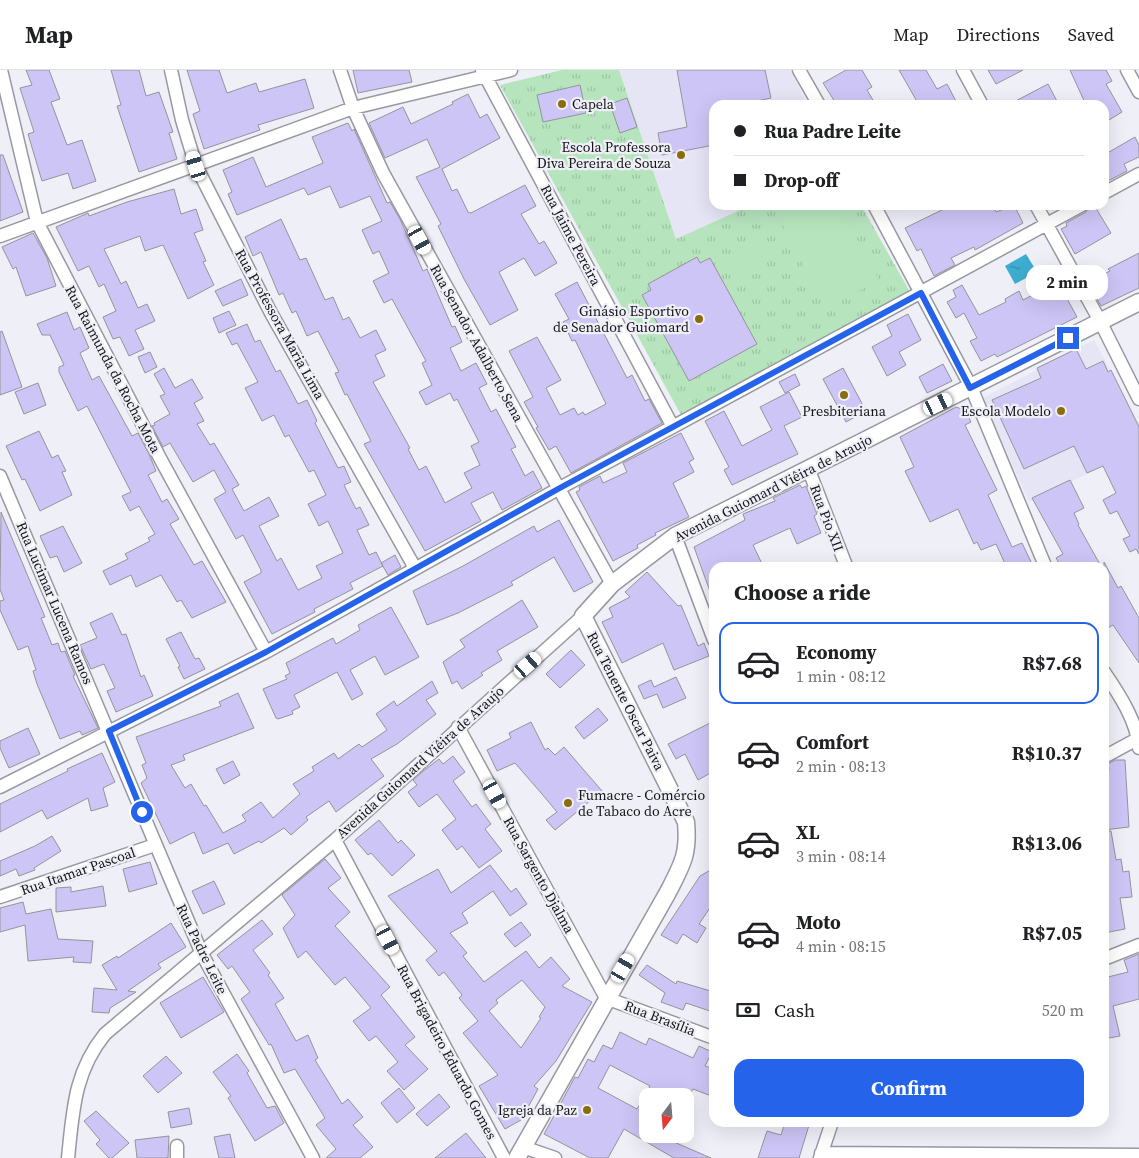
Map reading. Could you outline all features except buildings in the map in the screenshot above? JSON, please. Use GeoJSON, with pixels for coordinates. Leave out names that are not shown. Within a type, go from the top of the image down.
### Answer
{"type":"FeatureCollection","features":[{"type":"Feature","properties":{"kind":"street","name":"Rua Raimunda da Rocha Mota"},"geometry":{"type":"LineString","coordinates":[[1,70],[37,222],[161,460],[266,652]]}},
{"type":"Feature","properties":{"kind":"street","name":"Rua Professora Maria Lima"},"geometry":{"type":"LineString","coordinates":[[171,70],[182,120],[196,166],[271,313],[414,568]]}},
{"type":"Feature","properties":{"kind":"street","name":"Rua Senador Adalberto Sena"},"geometry":{"type":"LineString","coordinates":[[340,70],[353,108],[383,173],[612,584]]}},
{"type":"Feature","properties":{"kind":"street"},"geometry":{"type":"LineString","coordinates":[[0,236],[353,108],[484,73],[511,70]]}},
{"type":"Feature","properties":{"kind":"street"},"geometry":{"type":"LineString","coordinates":[[800,70],[816,100]]}},
{"type":"Feature","properties":{"kind":"street"},"geometry":{"type":"LineString","coordinates":[[963,70],[979,100]]}},
{"type":"Feature","properties":{"kind":"street"},"geometry":{"type":"LineString","coordinates":[[1127,70],[1139,92]]}},
{"type":"Feature","properties":{"kind":"street","name":"Rua Jaime Pereira"},"geometry":{"type":"LineString","coordinates":[[484,73],[673,427]]}},
{"type":"Feature","properties":{"kind":"street"},"geometry":{"type":"LineString","coordinates":[[1109,190],[1139,174]]}},
{"type":"Feature","properties":{"kind":"street"},"geometry":{"type":"LineString","coordinates":[[877,210],[970,388],[1043,562]]}},
{"type":"Feature","properties":{"kind":"street"},"geometry":{"type":"LineString","coordinates":[[1039,210],[1100,321],[1139,399]]}},
{"type":"Feature","properties":{"kind":"street"},"geometry":{"type":"LineString","coordinates":[[0,787],[266,652],[558,489],[1073,210]]}},
{"type":"Feature","properties":{"kind":"street","name":"Avenida Guiomard Viêira de Araujo"},"geometry":{"type":"LineString","coordinates":[[68,1158],[82,1074],[91,1052],[105,1034],[202,954],[334,840],[583,616],[612,584],[675,536],[1139,302]]}},
{"type":"Feature","properties":{"kind":"street","name":"Rua Pio XII"},"geometry":{"type":"LineString","coordinates":[[808,468],[845,562]]}},
{"type":"Feature","properties":{"kind":"street","name":"Rua Lucimar Lucena Ramos"},"geometry":{"type":"LineString","coordinates":[[0,476],[109,731]]}},
{"type":"Feature","properties":{"kind":"street"},"geometry":{"type":"LineString","coordinates":[[675,536],[709,627]]}},
{"type":"Feature","properties":{"kind":"street","name":"Rua Tenente Oscar Paiva"},"geometry":{"type":"LineString","coordinates":[[520,1152],[679,870],[688,845],[686,822],[583,616]]}},
{"type":"Feature","properties":{"kind":"street"},"geometry":{"type":"LineString","coordinates":[[1109,680],[1121,698],[1139,741],[1109,756]]}},
{"type":"Feature","properties":{"kind":"street","name":"Rua Sargento Djalma"},"geometry":{"type":"LineString","coordinates":[[458,727],[606,998]]}},
{"type":"Feature","properties":{"kind":"street","name":"Rua Padre Leite"},"geometry":{"type":"LineString","coordinates":[[109,731],[202,954],[313,1158]]}},
{"type":"Feature","properties":{"kind":"street","name":"Rua Brigadeiro Eduardo Gomes"},"geometry":{"type":"LineString","coordinates":[[334,840],[504,1158]]}},
{"type":"Feature","properties":{"kind":"street","name":"Rua Itamar Pascoal"},"geometry":{"type":"LineString","coordinates":[[0,897],[155,845]]}},
{"type":"Feature","properties":{"kind":"street"},"geometry":{"type":"LineString","coordinates":[[1109,957],[1139,945]]}},
{"type":"Feature","properties":{"kind":"street","name":"Rua Brasília"},"geometry":{"type":"LineString","coordinates":[[606,998],[709,1036]]}},
{"type":"Feature","properties":{"kind":"street"},"geometry":{"type":"LineString","coordinates":[[830,1127],[821,1156],[1139,1155]]}},
{"type":"Feature","properties":{"kind":"street"},"geometry":{"type":"LineString","coordinates":[[520,1152],[554,1158]]}},
{"type":"Feature","properties":{"kind":"shaded area","name":"Escola Professora Diva Pereira de Souza"},"geometry":{"type":"Polygon","coordinates":[[[619,70],[790,70],[805,100],[709,100],[709,210],[740,210],[676,239],[619,70]]]}},
{"type":"Feature","properties":{"kind":"shaded area","name":"Escola Modelo"},"geometry":{"type":"Polygon","coordinates":[[[1094,340],[1139,423],[1139,449],[1029,502],[983,398],[1094,340]]]}},
{"type":"Feature","properties":{"kind":"green space"},"geometry":{"type":"Polygon","coordinates":[[[562,70],[619,70],[676,239],[740,210],[864,210],[910,292],[681,415],[500,85],[562,70]]]}},
{"type":"Feature","properties":{"kind":"green space"},"geometry":{"type":"Polygon","coordinates":[[[842,210],[879,280],[826,309],[775,211],[842,210]]]}},
{"type":"Feature","properties":{"kind":"green space"},"geometry":{"type":"Polygon","coordinates":[[[764,238],[773,255],[737,274],[728,257],[764,238]]]}},
{"type":"Feature","properties":{"kind":"water"},"geometry":{"type":"Polygon","coordinates":[[[1026,254],[1037,272],[1015,284],[1005,266],[1026,254]]]}},
{"type":"Feature","properties":{"kind":"place","name":"Capela"},"geometry":{"type":"Point","coordinates":[562,104]}},
{"type":"Feature","properties":{"kind":"place","name":"Escola Professora Diva Pereira de Souza"},"geometry":{"type":"Point","coordinates":[681,155]}},
{"type":"Feature","properties":{"kind":"place","name":"Ginásio Esportivo de Senador Guiomard"},"geometry":{"type":"Point","coordinates":[699,319]}},
{"type":"Feature","properties":{"kind":"place","name":"Presbiteriana"},"geometry":{"type":"Point","coordinates":[844,395]}},
{"type":"Feature","properties":{"kind":"place","name":"Escola Modelo"},"geometry":{"type":"Point","coordinates":[1061,411]}},
{"type":"Feature","properties":{"kind":"place","name":"Fumacre - Comércio de Tabaco do Acre"},"geometry":{"type":"Point","coordinates":[568,803]}},
{"type":"Feature","properties":{"kind":"place","name":"Igreja da Paz"},"geometry":{"type":"Point","coordinates":[587,1110]}},
{"type":"Feature","properties":{"kind":"route"},"geometry":{"type":"LineString","coordinates":[[142,812],[109,731],[266,652],[558,489],[921,293],[970,388],[1068,338]]}}]}
